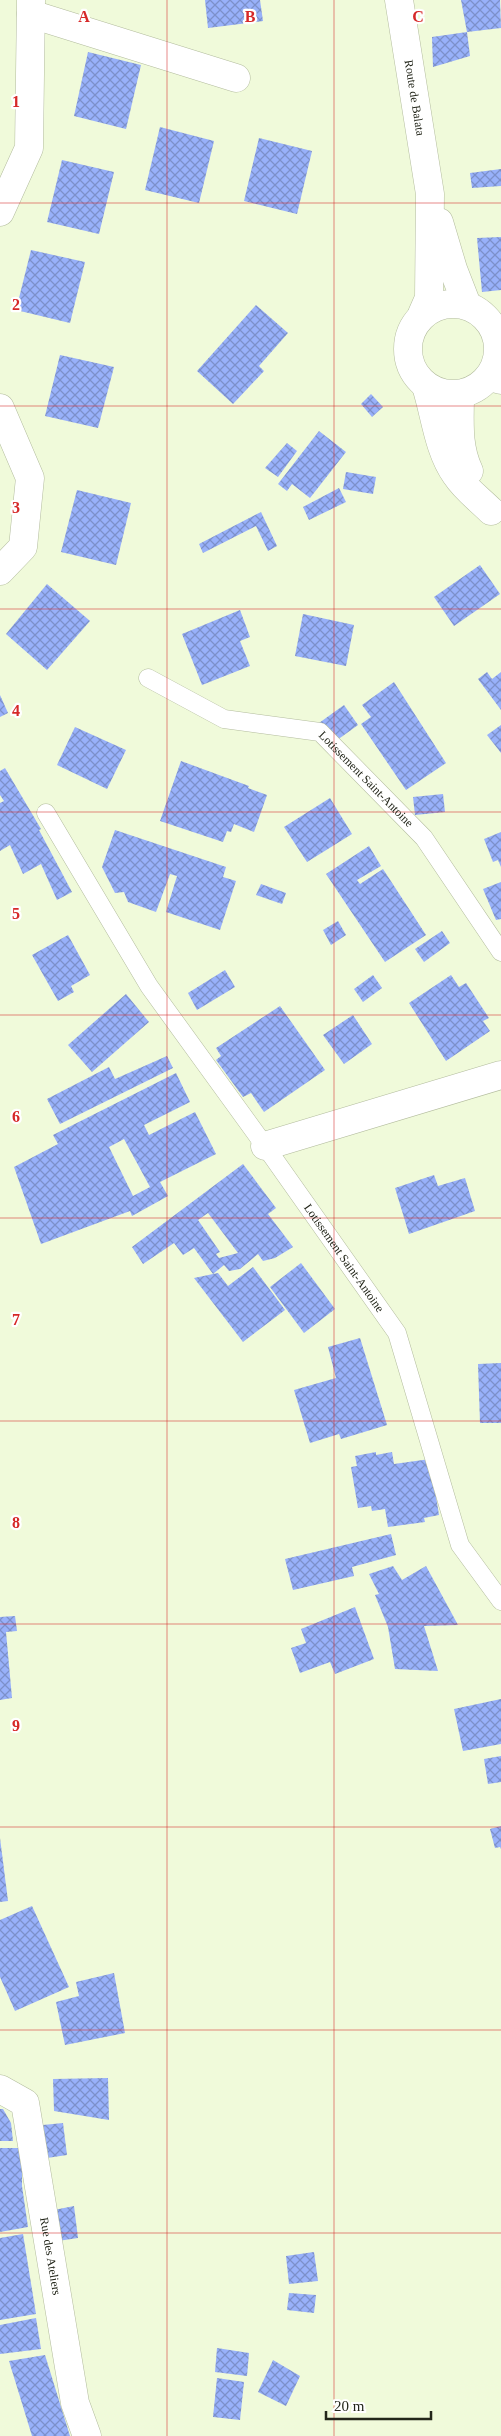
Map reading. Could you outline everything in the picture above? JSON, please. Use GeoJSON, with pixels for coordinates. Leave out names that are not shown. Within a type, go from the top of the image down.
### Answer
{"type":"FeatureCollection","features":[{"type":"Feature","properties":{"kind":"street","name":"Route de Balata"},"geometry":{"type":"LineString","coordinates":[[399,0],[430,194],[453,269],[467,305]]}},
{"type":"Feature","properties":{"kind":"street"},"geometry":{"type":"LineString","coordinates":[[0,212],[29,148],[31,7],[236,78]]}},
{"type":"Feature","properties":{"kind":"street","name":"Route de Balata"},"geometry":{"type":"LineString","coordinates":[[430,194],[428,298],[422,314],[408,338],[407,351],[410,364],[416,376],[426,386],[439,433],[454,473],[466,488],[496,517]]}},
{"type":"Feature","properties":{"kind":"street"},"geometry":{"type":"LineString","coordinates":[[422,314],[436,306],[451,303],[467,305],[488,319],[500,343],[495,366],[495,378],[460,394],[448,394],[426,386]]}},
{"type":"Feature","properties":{"kind":"street","name":"Route de Balata"},"geometry":{"type":"LineString","coordinates":[[460,394],[462,456],[496,517]]}},
{"type":"Feature","properties":{"kind":"street"},"geometry":{"type":"LineString","coordinates":[[0,408],[30,478],[23,547],[0,571]]}},
{"type":"Feature","properties":{"kind":"street"},"geometry":{"type":"LineString","coordinates":[[265,1146],[501,1075]]}},
{"type":"Feature","properties":{"kind":"street","name":"Rue des Ateliers"},"geometry":{"type":"LineString","coordinates":[[0,2089],[25,2103],[75,2403],[88,2436]]}},
{"type":"Feature","properties":{"kind":"lane","name":"Lotissement Saint-Antoine"},"geometry":{"type":"LineString","coordinates":[[148,678],[224,719],[320,732],[424,838],[501,952]]}},
{"type":"Feature","properties":{"kind":"lane","name":"Lotissement Saint-Antoine"},"geometry":{"type":"LineString","coordinates":[[46,813],[149,986],[397,1333],[460,1545],[501,1601]]}},
{"type":"Feature","properties":{"kind":"building"},"geometry":{"type":"Polygon","coordinates":[[[205,0],[260,0],[263,21],[208,28],[205,0]]]}},
{"type":"Feature","properties":{"kind":"building"},"geometry":{"type":"Polygon","coordinates":[[[461,0],[500,0],[501,28],[467,32],[461,0]]]}},
{"type":"Feature","properties":{"kind":"building"},"geometry":{"type":"Polygon","coordinates":[[[467,32],[470,56],[433,67],[432,37],[467,32]]]}},
{"type":"Feature","properties":{"kind":"building"},"geometry":{"type":"Polygon","coordinates":[[[88,52],[141,65],[126,129],[74,116],[88,52]]]}},
{"type":"Feature","properties":{"kind":"building"},"geometry":{"type":"Polygon","coordinates":[[[160,127],[214,141],[199,203],[145,190],[160,127]]]}},
{"type":"Feature","properties":{"kind":"building"},"geometry":{"type":"Polygon","coordinates":[[[259,138],[312,151],[297,214],[244,201],[259,138]]]}},
{"type":"Feature","properties":{"kind":"building"},"geometry":{"type":"Polygon","coordinates":[[[62,160],[114,172],[99,234],[47,222],[62,160]]]}},
{"type":"Feature","properties":{"kind":"building"},"geometry":{"type":"Polygon","coordinates":[[[501,169],[501,186],[472,188],[470,173],[501,169]]]}},
{"type":"Feature","properties":{"kind":"building"},"geometry":{"type":"Polygon","coordinates":[[[501,237],[501,290],[482,292],[477,238],[501,237]]]}},
{"type":"Feature","properties":{"kind":"building"},"geometry":{"type":"Polygon","coordinates":[[[31,250],[85,262],[70,323],[16,310],[31,250]]]}},
{"type":"Feature","properties":{"kind":"building"},"geometry":{"type":"Polygon","coordinates":[[[256,305],[288,333],[259,366],[264,371],[233,404],[197,371],[256,305]]]}},
{"type":"Feature","properties":{"kind":"building"},"geometry":{"type":"Polygon","coordinates":[[[60,355],[114,367],[98,428],[45,416],[60,355]]]}},
{"type":"Feature","properties":{"kind":"building"},"geometry":{"type":"Polygon","coordinates":[[[371,394],[383,407],[372,417],[361,404],[371,394]]]}},
{"type":"Feature","properties":{"kind":"building"},"geometry":{"type":"Polygon","coordinates":[[[319,431],[346,452],[310,498],[292,484],[287,491],[278,484],[319,431]]]}},
{"type":"Feature","properties":{"kind":"building"},"geometry":{"type":"Polygon","coordinates":[[[287,443],[297,451],[278,477],[265,468],[287,443]]]}},
{"type":"Feature","properties":{"kind":"building"},"geometry":{"type":"Polygon","coordinates":[[[346,472],[376,477],[373,494],[343,489],[346,472]]]}},
{"type":"Feature","properties":{"kind":"building"},"geometry":{"type":"Polygon","coordinates":[[[339,488],[346,502],[309,520],[303,507],[339,488]]]}},
{"type":"Feature","properties":{"kind":"building"},"geometry":{"type":"Polygon","coordinates":[[[77,490],[131,503],[116,565],[61,552],[77,490]]]}},
{"type":"Feature","properties":{"kind":"building"},"geometry":{"type":"Polygon","coordinates":[[[261,512],[277,546],[268,551],[256,526],[203,553],[199,544],[261,512]]]}},
{"type":"Feature","properties":{"kind":"building"},"geometry":{"type":"Polygon","coordinates":[[[480,565],[500,594],[454,626],[434,597],[480,565]]]}},
{"type":"Feature","properties":{"kind":"building"},"geometry":{"type":"Polygon","coordinates":[[[47,584],[90,621],[47,670],[6,634],[47,584]]]}},
{"type":"Feature","properties":{"kind":"building"},"geometry":{"type":"Polygon","coordinates":[[[240,610],[250,637],[240,641],[250,666],[202,685],[182,634],[240,610]]]}},
{"type":"Feature","properties":{"kind":"building"},"geometry":{"type":"Polygon","coordinates":[[[303,614],[354,625],[346,666],[295,656],[303,614]]]}},
{"type":"Feature","properties":{"kind":"building"},"geometry":{"type":"Polygon","coordinates":[[[487,672],[492,679],[501,672],[501,710],[478,679],[487,672]]]}},
{"type":"Feature","properties":{"kind":"building"},"geometry":{"type":"Polygon","coordinates":[[[394,682],[446,763],[406,790],[361,724],[371,717],[362,705],[394,682]]]}},
{"type":"Feature","properties":{"kind":"building"},"geometry":{"type":"Polygon","coordinates":[[[0,695],[8,713],[0,717],[0,695]]]}},
{"type":"Feature","properties":{"kind":"building"},"geometry":{"type":"Polygon","coordinates":[[[344,705],[358,725],[333,743],[319,723],[344,705]]]}},
{"type":"Feature","properties":{"kind":"building"},"geometry":{"type":"Polygon","coordinates":[[[501,725],[501,753],[487,735],[501,725]]]}},
{"type":"Feature","properties":{"kind":"building"},"geometry":{"type":"Polygon","coordinates":[[[75,727],[126,750],[107,789],[57,765],[75,727]]]}},
{"type":"Feature","properties":{"kind":"building"},"geometry":{"type":"Polygon","coordinates":[[[181,761],[249,786],[248,788],[267,795],[254,832],[234,824],[231,832],[227,831],[223,842],[160,821],[181,761]]]}},
{"type":"Feature","properties":{"kind":"building"},"geometry":{"type":"Polygon","coordinates":[[[5,768],[41,829],[39,830],[72,892],[57,900],[41,864],[23,874],[10,845],[0,851],[0,803],[4,801],[0,795],[0,771],[5,768]]]}},
{"type":"Feature","properties":{"kind":"building"},"geometry":{"type":"Polygon","coordinates":[[[443,794],[445,812],[415,815],[413,797],[443,794]]]}},
{"type":"Feature","properties":{"kind":"building"},"geometry":{"type":"Polygon","coordinates":[[[330,798],[352,834],[307,862],[284,827],[330,798]]]}},
{"type":"Feature","properties":{"kind":"building"},"geometry":{"type":"Polygon","coordinates":[[[115,830],[226,867],[223,877],[236,881],[220,930],[166,912],[177,876],[170,874],[156,912],[128,902],[124,892],[115,893],[102,867],[115,830]]]}},
{"type":"Feature","properties":{"kind":"building"},"geometry":{"type":"Polygon","coordinates":[[[501,832],[501,867],[498,860],[493,862],[484,839],[501,832]]]}},
{"type":"Feature","properties":{"kind":"building"},"geometry":{"type":"Polygon","coordinates":[[[369,846],[381,866],[357,880],[360,884],[383,869],[426,935],[385,962],[326,874],[369,846]]]}},
{"type":"Feature","properties":{"kind":"building"},"geometry":{"type":"Polygon","coordinates":[[[501,882],[501,919],[496,920],[483,889],[501,882]]]}},
{"type":"Feature","properties":{"kind":"building"},"geometry":{"type":"Polygon","coordinates":[[[261,884],[286,893],[282,904],[256,895],[261,884]]]}},
{"type":"Feature","properties":{"kind":"building"},"geometry":{"type":"Polygon","coordinates":[[[338,921],[346,935],[331,945],[323,930],[338,921]]]}},
{"type":"Feature","properties":{"kind":"building"},"geometry":{"type":"Polygon","coordinates":[[[442,931],[450,943],[424,962],[415,949],[442,931]]]}},
{"type":"Feature","properties":{"kind":"building"},"geometry":{"type":"Polygon","coordinates":[[[68,935],[90,975],[71,986],[74,992],[58,1001],[32,955],[68,935]]]}},
{"type":"Feature","properties":{"kind":"building"},"geometry":{"type":"Polygon","coordinates":[[[225,970],[235,987],[197,1010],[188,993],[225,970]]]}},
{"type":"Feature","properties":{"kind":"building"},"geometry":{"type":"Polygon","coordinates":[[[373,975],[382,988],[363,1002],[354,989],[373,975]]]}},
{"type":"Feature","properties":{"kind":"building"},"geometry":{"type":"Polygon","coordinates":[[[451,975],[459,987],[466,983],[489,1018],[483,1021],[490,1031],[446,1061],[409,1003],[451,975]]]}},
{"type":"Feature","properties":{"kind":"building"},"geometry":{"type":"Polygon","coordinates":[[[126,994],[149,1022],[92,1072],[68,1045],[126,994]]]}},
{"type":"Feature","properties":{"kind":"building"},"geometry":{"type":"Polygon","coordinates":[[[280,1006],[325,1070],[264,1112],[251,1093],[243,1097],[216,1060],[221,1056],[216,1048],[280,1006]]]}},
{"type":"Feature","properties":{"kind":"building"},"geometry":{"type":"Polygon","coordinates":[[[353,1015],[372,1044],[344,1064],[323,1035],[353,1015]]]}},
{"type":"Feature","properties":{"kind":"building"},"geometry":{"type":"Polygon","coordinates":[[[167,1056],[173,1068],[60,1124],[47,1099],[109,1067],[115,1079],[167,1056]]]}},
{"type":"Feature","properties":{"kind":"building"},"geometry":{"type":"Polygon","coordinates":[[[176,1073],[190,1102],[144,1125],[149,1135],[195,1112],[216,1154],[160,1182],[168,1196],[132,1216],[130,1211],[41,1244],[14,1167],[58,1144],[53,1135],[176,1073]],[[124,1139],[109,1147],[133,1196],[150,1187],[124,1139]]]}},
{"type":"Feature","properties":{"kind":"building"},"geometry":{"type":"Polygon","coordinates":[[[243,1164],[276,1208],[268,1214],[293,1247],[275,1258],[263,1261],[258,1254],[240,1269],[229,1271],[224,1265],[213,1274],[194,1248],[183,1255],[174,1243],[143,1264],[132,1247],[243,1164]],[[208,1213],[198,1220],[220,1252],[216,1254],[219,1258],[238,1253],[208,1213]]]}},
{"type":"Feature","properties":{"kind":"building"},"geometry":{"type":"Polygon","coordinates":[[[434,1175],[438,1186],[465,1178],[475,1211],[409,1234],[395,1188],[434,1175]]]}},
{"type":"Feature","properties":{"kind":"building"},"geometry":{"type":"Polygon","coordinates":[[[301,1263],[335,1309],[304,1333],[270,1287],[301,1263]]]}},
{"type":"Feature","properties":{"kind":"building"},"geometry":{"type":"Polygon","coordinates":[[[253,1267],[285,1310],[243,1342],[194,1278],[218,1273],[228,1286],[253,1267]]]}},
{"type":"Feature","properties":{"kind":"building"},"geometry":{"type":"Polygon","coordinates":[[[360,1338],[387,1425],[341,1439],[339,1434],[310,1443],[294,1390],[336,1378],[328,1347],[360,1338]]]}},
{"type":"Feature","properties":{"kind":"building"},"geometry":{"type":"Polygon","coordinates":[[[501,1363],[501,1423],[480,1423],[478,1364],[501,1363]]]}},
{"type":"Feature","properties":{"kind":"building"},"geometry":{"type":"Polygon","coordinates":[[[376,1452],[376,1455],[392,1452],[394,1464],[430,1459],[439,1515],[424,1518],[425,1522],[388,1527],[385,1509],[372,1511],[371,1506],[358,1508],[351,1467],[357,1466],[355,1456],[376,1452]]]}},
{"type":"Feature","properties":{"kind":"building"},"geometry":{"type":"Polygon","coordinates":[[[391,1534],[396,1555],[352,1567],[354,1576],[293,1590],[285,1559],[391,1534]]]}},
{"type":"Feature","properties":{"kind":"building"},"geometry":{"type":"Polygon","coordinates":[[[393,1566],[402,1580],[426,1566],[458,1625],[424,1626],[438,1671],[395,1669],[388,1627],[375,1595],[379,1594],[369,1574],[393,1566]]]}},
{"type":"Feature","properties":{"kind":"building"},"geometry":{"type":"Polygon","coordinates":[[[355,1607],[374,1659],[335,1674],[330,1662],[300,1673],[291,1648],[306,1643],[301,1629],[355,1607]]]}},
{"type":"Feature","properties":{"kind":"building"},"geometry":{"type":"Polygon","coordinates":[[[15,1616],[17,1631],[6,1632],[12,1698],[0,1700],[0,1617],[15,1616]]]}},
{"type":"Feature","properties":{"kind":"building"},"geometry":{"type":"Polygon","coordinates":[[[501,1699],[501,1744],[463,1751],[454,1709],[501,1699]]]}},
{"type":"Feature","properties":{"kind":"building"},"geometry":{"type":"Polygon","coordinates":[[[501,1756],[501,1782],[488,1784],[484,1759],[501,1756]]]}},
{"type":"Feature","properties":{"kind":"building"},"geometry":{"type":"Polygon","coordinates":[[[501,1826],[501,1849],[500,1847],[495,1848],[490,1829],[501,1826]]]}},
{"type":"Feature","properties":{"kind":"building"},"geometry":{"type":"Polygon","coordinates":[[[0,1838],[8,1901],[0,1902],[0,1838]]]}},
{"type":"Feature","properties":{"kind":"building"},"geometry":{"type":"Polygon","coordinates":[[[32,1906],[69,1987],[15,2011],[0,1977],[0,1920],[32,1906]]]}},
{"type":"Feature","properties":{"kind":"building"},"geometry":{"type":"Polygon","coordinates":[[[114,1973],[125,2033],[65,2045],[56,2002],[79,1996],[76,1982],[114,1973]]]}},
{"type":"Feature","properties":{"kind":"building"},"geometry":{"type":"Polygon","coordinates":[[[108,2078],[109,2120],[54,2111],[53,2079],[108,2078]]]}},
{"type":"Feature","properties":{"kind":"building"},"geometry":{"type":"Polygon","coordinates":[[[0,2109],[3,2109],[11,2123],[13,2141],[0,2141],[0,2109]]]}},
{"type":"Feature","properties":{"kind":"building"},"geometry":{"type":"Polygon","coordinates":[[[63,2123],[67,2155],[47,2158],[43,2125],[63,2123]]]}},
{"type":"Feature","properties":{"kind":"building"},"geometry":{"type":"Polygon","coordinates":[[[0,2148],[22,2148],[22,2186],[28,2227],[0,2232],[0,2148]]]}},
{"type":"Feature","properties":{"kind":"building"},"geometry":{"type":"Polygon","coordinates":[[[74,2206],[78,2238],[58,2241],[54,2210],[74,2206]]]}},
{"type":"Feature","properties":{"kind":"building"},"geometry":{"type":"Polygon","coordinates":[[[23,2234],[36,2314],[0,2320],[0,2238],[23,2234]]]}},
{"type":"Feature","properties":{"kind":"building"},"geometry":{"type":"Polygon","coordinates":[[[314,2252],[318,2281],[289,2284],[286,2256],[314,2252]]]}},
{"type":"Feature","properties":{"kind":"building"},"geometry":{"type":"Polygon","coordinates":[[[289,2293],[316,2295],[314,2313],[287,2310],[289,2293]]]}},
{"type":"Feature","properties":{"kind":"building"},"geometry":{"type":"Polygon","coordinates":[[[36,2318],[41,2349],[0,2354],[0,2325],[36,2318]]]}},
{"type":"Feature","properties":{"kind":"building"},"geometry":{"type":"Polygon","coordinates":[[[217,2348],[249,2353],[247,2376],[215,2372],[217,2348]]]}},
{"type":"Feature","properties":{"kind":"building"},"geometry":{"type":"Polygon","coordinates":[[[45,2355],[70,2436],[32,2436],[9,2361],[45,2355]]]}},
{"type":"Feature","properties":{"kind":"building"},"geometry":{"type":"Polygon","coordinates":[[[273,2360],[300,2376],[286,2406],[258,2392],[273,2360]]]}},
{"type":"Feature","properties":{"kind":"building"},"geometry":{"type":"Polygon","coordinates":[[[217,2378],[244,2382],[240,2420],[213,2417],[217,2378]]]}}]}
